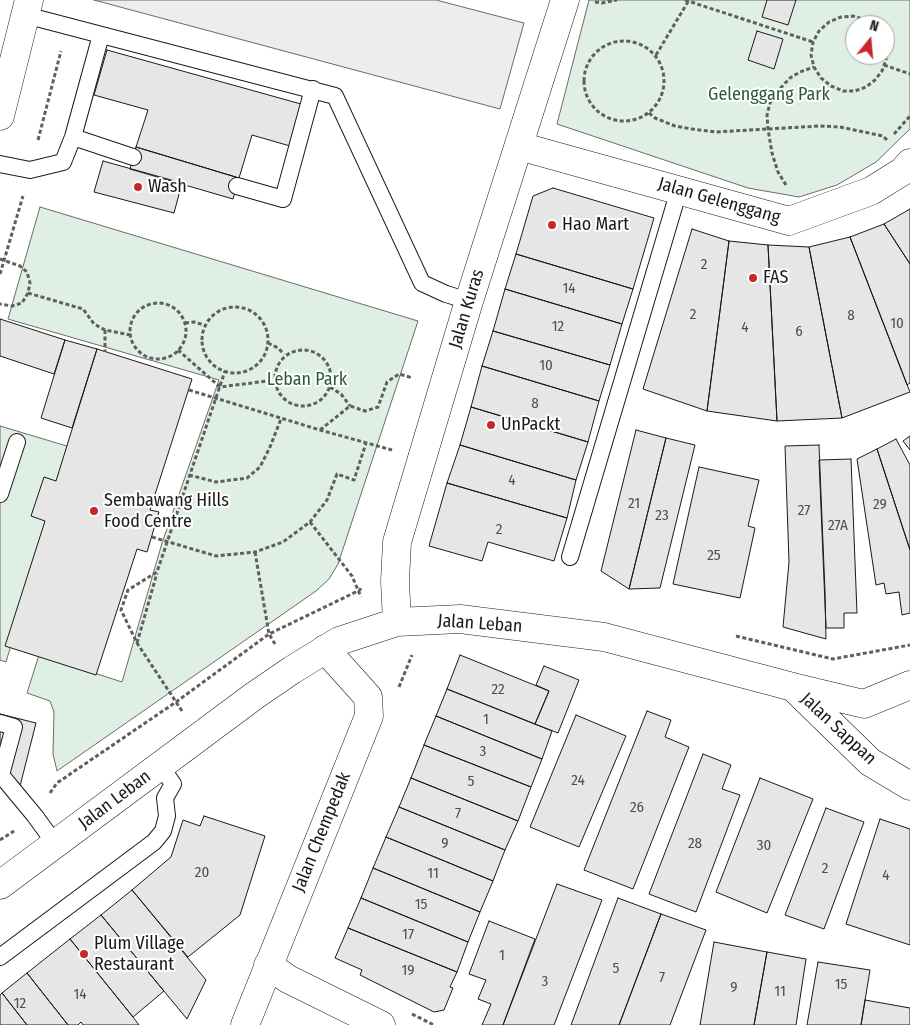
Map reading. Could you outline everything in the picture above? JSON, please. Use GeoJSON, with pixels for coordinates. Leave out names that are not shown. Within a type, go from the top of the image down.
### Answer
{"type":"FeatureCollection","features":[{"type":"Feature","properties":{"kind":"street","name":"Jalan Kuras"},"geometry":{"type":"LineString","coordinates":[[397,622],[395,581],[397,542],[469,301],[565,0]]}},
{"type":"Feature","properties":{"kind":"street"},"geometry":{"type":"LineString","coordinates":[[0,116],[27,7]]}},
{"type":"Feature","properties":{"kind":"street","name":"Jalan Gelenggang"},"geometry":{"type":"LineString","coordinates":[[519,146],[789,221],[871,190],[903,171],[910,163]]}},
{"type":"Feature","properties":{"kind":"street","name":"Jalan Leban"},"geometry":{"type":"LineString","coordinates":[[0,886],[199,736],[292,670],[339,641],[397,622],[460,619],[604,637],[792,687],[864,704],[910,685]]}},
{"type":"Feature","properties":{"kind":"street","name":"Jalan Chempedak"},"geometry":{"type":"LineString","coordinates":[[245,1025],[369,716],[368,697],[325,649]]}},
{"type":"Feature","properties":{"kind":"street","name":"Jalan Sappan"},"geometry":{"type":"LineString","coordinates":[[792,687],[870,762],[910,786]]}},
{"type":"Feature","properties":{"kind":"street"},"geometry":{"type":"LineString","coordinates":[[268,965],[288,979],[382,1025]]}},
{"type":"Feature","properties":{"kind":"lane"},"geometry":{"type":"LineString","coordinates":[[27,7],[68,26],[335,96],[422,283],[446,294],[469,301]]}},
{"type":"Feature","properties":{"kind":"lane"},"geometry":{"type":"LineString","coordinates":[[0,164],[30,170],[63,162],[73,137],[101,35]]}},
{"type":"Feature","properties":{"kind":"lane"},"geometry":{"type":"LineString","coordinates":[[237,186],[283,200],[313,90]]}},
{"type":"Feature","properties":{"kind":"lane"},"geometry":{"type":"LineString","coordinates":[[73,137],[134,157]]}},
{"type":"Feature","properties":{"kind":"lane"},"geometry":{"type":"LineString","coordinates":[[570,557],[679,190]]}},
{"type":"Feature","properties":{"kind":"lane"},"geometry":{"type":"LineString","coordinates":[[0,494],[16,442]]}},
{"type":"Feature","properties":{"kind":"lane"},"geometry":{"type":"LineString","coordinates":[[0,723],[14,726],[1,775],[56,845]]}},
{"type":"Feature","properties":{"kind":"lane"},"geometry":{"type":"LineString","coordinates":[[0,957],[154,842],[164,830],[167,816],[165,798],[173,784],[160,766]]}},
{"type":"Feature","properties":{"kind":"path"},"geometry":{"type":"LineString","coordinates":[[656,55],[688,0],[813,42]]}},
{"type":"Feature","properties":{"kind":"path"},"geometry":{"type":"LineString","coordinates":[[845,17],[829,22],[819,31],[813,42],[811,55],[814,67],[821,78],[831,86],[843,91],[855,91],[866,87],[875,80],[884,65],[910,74]]}},
{"type":"Feature","properties":{"kind":"path"},"geometry":{"type":"LineString","coordinates":[[0,274],[2,260],[30,170],[68,26]]}},
{"type":"Feature","properties":{"kind":"path"},"geometry":{"type":"LineString","coordinates":[[621,40],[634,42],[646,47],[656,55],[663,66],[665,80],[658,104],[649,113],[637,120],[611,119],[599,112],[590,102],[584,89],[584,76],[588,62],[596,52],[608,44],[621,40]]}},
{"type":"Feature","properties":{"kind":"path"},"geometry":{"type":"LineString","coordinates":[[802,216],[778,172],[772,153],[767,115],[775,94],[790,78],[814,67]]}},
{"type":"Feature","properties":{"kind":"path"},"geometry":{"type":"LineString","coordinates":[[649,113],[655,118],[675,126],[692,130],[716,132],[820,126],[840,127],[883,136],[888,142]]}},
{"type":"Feature","properties":{"kind":"path"},"geometry":{"type":"LineString","coordinates":[[881,147],[888,142],[910,116]]}},
{"type":"Feature","properties":{"kind":"path"},"geometry":{"type":"LineString","coordinates":[[0,304],[12,306],[22,302],[28,293],[30,283],[27,272],[20,266],[2,260]]}},
{"type":"Feature","properties":{"kind":"path"},"geometry":{"type":"LineString","coordinates":[[28,293],[83,309],[94,324],[105,330],[130,335]]}},
{"type":"Feature","properties":{"kind":"path"},"geometry":{"type":"LineString","coordinates":[[158,304],[174,308],[185,323],[186,332],[184,340],[178,350],[166,358],[156,360],[139,352],[133,344],[130,335],[130,326],[134,317],[148,305],[158,304]]}},
{"type":"Feature","properties":{"kind":"path"},"geometry":{"type":"LineString","coordinates":[[240,306],[250,309],[264,324],[268,333],[266,353],[253,368],[243,372],[225,371],[213,365],[206,357],[201,336],[204,326],[218,310],[240,306]]}},
{"type":"Feature","properties":{"kind":"path"},"geometry":{"type":"LineString","coordinates":[[185,323],[194,322],[204,326]]}},
{"type":"Feature","properties":{"kind":"path"},"geometry":{"type":"LineString","coordinates":[[105,330],[106,352]]}},
{"type":"Feature","properties":{"kind":"path"},"geometry":{"type":"LineString","coordinates":[[268,343],[278,348],[284,354]]}},
{"type":"Feature","properties":{"kind":"path"},"geometry":{"type":"LineString","coordinates":[[178,350],[220,387],[275,380]]}},
{"type":"Feature","properties":{"kind":"path"},"geometry":{"type":"LineString","coordinates":[[304,350],[312,351],[327,362],[331,379],[326,395],[312,405],[302,406],[292,404],[284,399],[278,391],[275,380],[279,364],[286,356],[304,350]]}},
{"type":"Feature","properties":{"kind":"path"},"geometry":{"type":"LineString","coordinates":[[137,644],[166,542],[225,371]]}},
{"type":"Feature","properties":{"kind":"path"},"geometry":{"type":"LineString","coordinates":[[330,387],[341,394],[350,406],[365,411],[378,407],[387,382],[399,374],[414,379]]}},
{"type":"Feature","properties":{"kind":"path"},"geometry":{"type":"LineString","coordinates":[[189,390],[400,452]]}},
{"type":"Feature","properties":{"kind":"path"},"geometry":{"type":"LineString","coordinates":[[320,430],[350,406]]}},
{"type":"Feature","properties":{"kind":"path"},"geometry":{"type":"LineString","coordinates":[[189,475],[216,482],[247,478],[260,467],[281,418]]}},
{"type":"Feature","properties":{"kind":"path"},"geometry":{"type":"LineString","coordinates":[[152,537],[216,556],[255,552],[283,542],[310,522],[327,500],[337,474],[354,480],[366,443]]}},
{"type":"Feature","properties":{"kind":"path"},"geometry":{"type":"LineString","coordinates":[[310,522],[352,576],[360,590],[370,631]]}},
{"type":"Feature","properties":{"kind":"path"},"geometry":{"type":"LineString","coordinates":[[255,552],[269,634],[292,670]]}},
{"type":"Feature","properties":{"kind":"path"},"geometry":{"type":"LineString","coordinates":[[157,572],[128,590],[121,610],[137,644],[199,736]]}},
{"type":"Feature","properties":{"kind":"path"},"geometry":{"type":"LineString","coordinates":[[0,840],[35,816],[57,782],[176,702],[269,634],[360,590],[362,584]]}},
{"type":"Feature","properties":{"kind":"path"},"geometry":{"type":"LineString","coordinates":[[412,655],[421,653]]}},
{"type":"Feature","properties":{"kind":"green space","name":"Gelenggang Park"},"geometry":{"type":"Polygon","coordinates":[[[589,0],[910,0],[910,129],[876,162],[837,185],[799,197],[748,188],[557,124],[589,0]]]}},
{"type":"Feature","properties":{"kind":"green space","name":"Leban Park"},"geometry":{"type":"Polygon","coordinates":[[[40,207],[418,321],[338,564],[329,579],[316,591],[57,771],[53,754],[54,712],[50,701],[27,693],[39,655],[122,682],[162,543],[219,380],[8,319],[40,207]]]}},
{"type":"Feature","properties":{"kind":"green space"},"geometry":{"type":"Polygon","coordinates":[[[0,426],[70,447],[6,662],[0,660],[0,426]]]}},
{"type":"Feature","properties":{"kind":"shaded area"},"geometry":{"type":"Polygon","coordinates":[[[94,0],[436,0],[524,23],[500,109],[94,0]]]}},
{"type":"Feature","properties":{"kind":"building"},"geometry":{"type":"Polygon","coordinates":[[[767,0],[796,0],[788,25],[762,17],[767,0]]]}},
{"type":"Feature","properties":{"kind":"building"},"geometry":{"type":"Polygon","coordinates":[[[757,31],[783,39],[774,69],[748,60],[757,31]]]}},
{"type":"Feature","properties":{"kind":"building"},"geometry":{"type":"Polygon","coordinates":[[[107,50],[301,104],[290,146],[252,135],[239,178],[136,147],[148,110],[94,95],[107,50]]]}},
{"type":"Feature","properties":{"kind":"building"},"geometry":{"type":"Polygon","coordinates":[[[136,147],[239,178],[233,199],[130,169],[136,147]]]}},
{"type":"Feature","properties":{"kind":"building","name":"Wash"},"geometry":{"type":"Polygon","coordinates":[[[103,161],[182,183],[174,213],[94,192],[103,161]]]}},
{"type":"Feature","properties":{"kind":"building"},"geometry":{"type":"Polygon","coordinates":[[[553,188],[654,218],[633,289],[516,254],[533,196],[553,188]]]}},
{"type":"Feature","properties":{"kind":"building"},"geometry":{"type":"Polygon","coordinates":[[[910,209],[910,264],[884,224],[910,209]]]}},
{"type":"Feature","properties":{"kind":"building"},"geometry":{"type":"Polygon","coordinates":[[[884,224],[910,264],[910,383],[907,385],[850,237],[884,224]]]}},
{"type":"Feature","properties":{"kind":"building"},"geometry":{"type":"Polygon","coordinates":[[[692,229],[729,241],[707,411],[643,389],[692,229]]]}},
{"type":"Feature","properties":{"kind":"building"},"geometry":{"type":"Polygon","coordinates":[[[850,237],[910,392],[842,418],[809,247],[850,237]]]}},
{"type":"Feature","properties":{"kind":"building"},"geometry":{"type":"Polygon","coordinates":[[[729,241],[768,245],[777,421],[707,411],[729,241]]]}},
{"type":"Feature","properties":{"kind":"building"},"geometry":{"type":"Polygon","coordinates":[[[768,245],[809,247],[842,418],[777,421],[768,245]]]}},
{"type":"Feature","properties":{"kind":"building"},"geometry":{"type":"Polygon","coordinates":[[[516,254],[633,289],[622,324],[505,289],[516,254]]]}},
{"type":"Feature","properties":{"kind":"building"},"geometry":{"type":"Polygon","coordinates":[[[505,289],[622,324],[610,365],[493,331],[505,289]]]}},
{"type":"Feature","properties":{"kind":"building"},"geometry":{"type":"Polygon","coordinates":[[[0,319],[65,340],[54,374],[0,356],[0,319]]]}},
{"type":"Feature","properties":{"kind":"building"},"geometry":{"type":"Polygon","coordinates":[[[493,331],[610,365],[599,401],[482,366],[493,331]]]}},
{"type":"Feature","properties":{"kind":"building"},"geometry":{"type":"Polygon","coordinates":[[[65,340],[97,349],[72,428],[41,418],[65,340]]]}},
{"type":"Feature","properties":{"kind":"building","name":"Sembawang Hills Food Centre"},"geometry":{"type":"Polygon","coordinates":[[[97,349],[192,379],[150,510],[159,512],[147,552],[137,549],[96,675],[5,646],[45,521],[31,516],[44,477],[56,481],[97,349]]]}},
{"type":"Feature","properties":{"kind":"building"},"geometry":{"type":"Polygon","coordinates":[[[482,366],[599,401],[588,442],[471,407],[482,366]]]}},
{"type":"Feature","properties":{"kind":"building"},"geometry":{"type":"Polygon","coordinates":[[[471,407],[588,442],[576,480],[460,445],[471,407]]]}},
{"type":"Feature","properties":{"kind":"building"},"geometry":{"type":"Polygon","coordinates":[[[636,430],[666,438],[629,589],[601,571],[636,430]]]}},
{"type":"Feature","properties":{"kind":"building"},"geometry":{"type":"Polygon","coordinates":[[[910,436],[910,450],[903,441],[910,436]]]}},
{"type":"Feature","properties":{"kind":"building"},"geometry":{"type":"Polygon","coordinates":[[[666,438],[695,445],[660,588],[629,589],[666,438]]]}},
{"type":"Feature","properties":{"kind":"building"},"geometry":{"type":"Polygon","coordinates":[[[896,439],[910,465],[910,550],[877,449],[896,439]]]}},
{"type":"Feature","properties":{"kind":"building"},"geometry":{"type":"Polygon","coordinates":[[[460,445],[576,480],[567,518],[447,483],[460,445]]]}},
{"type":"Feature","properties":{"kind":"building"},"geometry":{"type":"Polygon","coordinates":[[[819,445],[826,639],[783,627],[789,562],[785,446],[819,445]]]}},
{"type":"Feature","properties":{"kind":"building"},"geometry":{"type":"Polygon","coordinates":[[[877,449],[910,550],[910,613],[902,615],[899,592],[886,594],[884,583],[876,585],[857,459],[877,449]]]}},
{"type":"Feature","properties":{"kind":"building"},"geometry":{"type":"Polygon","coordinates":[[[851,459],[857,613],[844,613],[844,628],[826,628],[819,460],[851,459]]]}},
{"type":"Feature","properties":{"kind":"building"},"geometry":{"type":"Polygon","coordinates":[[[699,467],[759,480],[748,526],[755,528],[740,598],[673,584],[699,467]]]}},
{"type":"Feature","properties":{"kind":"building"},"geometry":{"type":"Polygon","coordinates":[[[447,483],[567,518],[554,561],[488,542],[482,561],[429,546],[447,483]]]}},
{"type":"Feature","properties":{"kind":"building"},"geometry":{"type":"Polygon","coordinates":[[[460,655],[549,691],[535,724],[447,689],[460,655]]]}},
{"type":"Feature","properties":{"kind":"building"},"geometry":{"type":"Polygon","coordinates":[[[544,666],[579,680],[558,733],[535,724],[549,691],[536,685],[544,666]]]}},
{"type":"Feature","properties":{"kind":"building"},"geometry":{"type":"Polygon","coordinates":[[[447,689],[552,731],[542,759],[436,716],[447,689]]]}},
{"type":"Feature","properties":{"kind":"building"},"geometry":{"type":"Polygon","coordinates":[[[647,711],[671,720],[665,737],[689,747],[633,889],[584,870],[647,711]]]}},
{"type":"Feature","properties":{"kind":"building"},"geometry":{"type":"Polygon","coordinates":[[[0,714],[36,723],[19,790],[0,785],[0,714]]]}},
{"type":"Feature","properties":{"kind":"building"},"geometry":{"type":"Polygon","coordinates":[[[576,715],[626,736],[579,847],[530,827],[576,715]]]}},
{"type":"Feature","properties":{"kind":"building"},"geometry":{"type":"Polygon","coordinates":[[[436,716],[542,759],[531,787],[424,745],[436,716]]]}},
{"type":"Feature","properties":{"kind":"building"},"geometry":{"type":"Polygon","coordinates":[[[424,745],[531,787],[518,821],[411,778],[424,745]]]}},
{"type":"Feature","properties":{"kind":"building"},"geometry":{"type":"Polygon","coordinates":[[[703,754],[731,765],[722,789],[740,795],[696,912],[649,894],[703,754]]]}},
{"type":"Feature","properties":{"kind":"building"},"geometry":{"type":"Polygon","coordinates":[[[411,778],[518,821],[505,850],[399,807],[411,778]]]}},
{"type":"Feature","properties":{"kind":"building"},"geometry":{"type":"Polygon","coordinates":[[[760,778],[813,799],[767,913],[716,892],[760,778]]]}},
{"type":"Feature","properties":{"kind":"building"},"geometry":{"type":"Polygon","coordinates":[[[399,807],[505,850],[493,881],[386,837],[399,807]]]}},
{"type":"Feature","properties":{"kind":"building"},"geometry":{"type":"Polygon","coordinates":[[[826,808],[864,822],[824,929],[785,915],[826,808]]]}},
{"type":"Feature","properties":{"kind":"building"},"geometry":{"type":"Polygon","coordinates":[[[204,816],[265,836],[240,915],[188,957],[132,890],[171,857],[183,820],[200,826],[204,816]]]}},
{"type":"Feature","properties":{"kind":"building"},"geometry":{"type":"Polygon","coordinates":[[[880,819],[910,829],[910,945],[846,924],[880,819]]]}},
{"type":"Feature","properties":{"kind":"building"},"geometry":{"type":"Polygon","coordinates":[[[386,837],[493,881],[480,912],[373,868],[386,837]]]}},
{"type":"Feature","properties":{"kind":"building"},"geometry":{"type":"Polygon","coordinates":[[[373,868],[480,912],[468,942],[361,898],[373,868]]]}},
{"type":"Feature","properties":{"kind":"building"},"geometry":{"type":"Polygon","coordinates":[[[557,884],[602,900],[554,1025],[503,1025],[557,884]]]}},
{"type":"Feature","properties":{"kind":"building"},"geometry":{"type":"Polygon","coordinates":[[[132,890],[206,980],[187,1019],[101,915],[132,890]]]}},
{"type":"Feature","properties":{"kind":"building"},"geometry":{"type":"Polygon","coordinates":[[[361,898],[468,942],[457,972],[348,928],[361,898]]]}},
{"type":"Feature","properties":{"kind":"building"},"geometry":{"type":"Polygon","coordinates":[[[618,898],[661,914],[619,1025],[571,1025],[618,898]]]}},
{"type":"Feature","properties":{"kind":"building"},"geometry":{"type":"Polygon","coordinates":[[[661,914],[706,930],[670,1025],[619,1025],[661,914]]]}},
{"type":"Feature","properties":{"kind":"building"},"geometry":{"type":"Polygon","coordinates":[[[101,915],[164,991],[133,1017],[70,939],[101,915]]]}},
{"type":"Feature","properties":{"kind":"building"},"geometry":{"type":"Polygon","coordinates":[[[489,921],[535,939],[503,1025],[482,1025],[491,1004],[478,999],[486,980],[469,974],[489,921]]]}},
{"type":"Feature","properties":{"kind":"building"},"geometry":{"type":"Polygon","coordinates":[[[348,928],[457,972],[450,987],[453,988],[444,1010],[434,1012],[360,975],[362,970],[335,958],[348,928]]]}},
{"type":"Feature","properties":{"kind":"building"},"geometry":{"type":"Polygon","coordinates":[[[70,939],[139,1025],[83,1025],[81,1022],[78,1025],[68,1025],[27,973],[70,939]]]}},
{"type":"Feature","properties":{"kind":"building"},"geometry":{"type":"Polygon","coordinates":[[[714,942],[767,952],[754,1025],[700,1025],[714,942]]]}},
{"type":"Feature","properties":{"kind":"building"},"geometry":{"type":"Polygon","coordinates":[[[767,952],[806,959],[796,1025],[754,1025],[767,952]]]}},
{"type":"Feature","properties":{"kind":"building"},"geometry":{"type":"Polygon","coordinates":[[[818,962],[870,970],[861,1025],[807,1025],[818,962]]]}},
{"type":"Feature","properties":{"kind":"building"},"geometry":{"type":"Polygon","coordinates":[[[27,973],[68,1025],[27,1025],[2,993],[27,973]]]}},
{"type":"Feature","properties":{"kind":"building"},"geometry":{"type":"Polygon","coordinates":[[[2,993],[27,1025],[0,1025],[0,995],[2,993]]]}},
{"type":"Feature","properties":{"kind":"building"},"geometry":{"type":"Polygon","coordinates":[[[865,1000],[910,1008],[910,1025],[861,1025],[865,1000]]]}},
{"type":"Feature","properties":{"kind":"place","name":"Wash"},"geometry":{"type":"Point","coordinates":[138,187]}},
{"type":"Feature","properties":{"kind":"place","name":"Hao Mart"},"geometry":{"type":"Point","coordinates":[552,225]}},
{"type":"Feature","properties":{"kind":"place","name":"FAS"},"geometry":{"type":"Point","coordinates":[753,278]}},
{"type":"Feature","properties":{"kind":"place","name":"UnPackt"},"geometry":{"type":"Point","coordinates":[491,425]}},
{"type":"Feature","properties":{"kind":"place","name":"Sembawang Hills Food Centre"},"geometry":{"type":"Point","coordinates":[94,511]}},
{"type":"Feature","properties":{"kind":"place","name":"Plum Village Restaurant"},"geometry":{"type":"Point","coordinates":[84,954]}}]}
